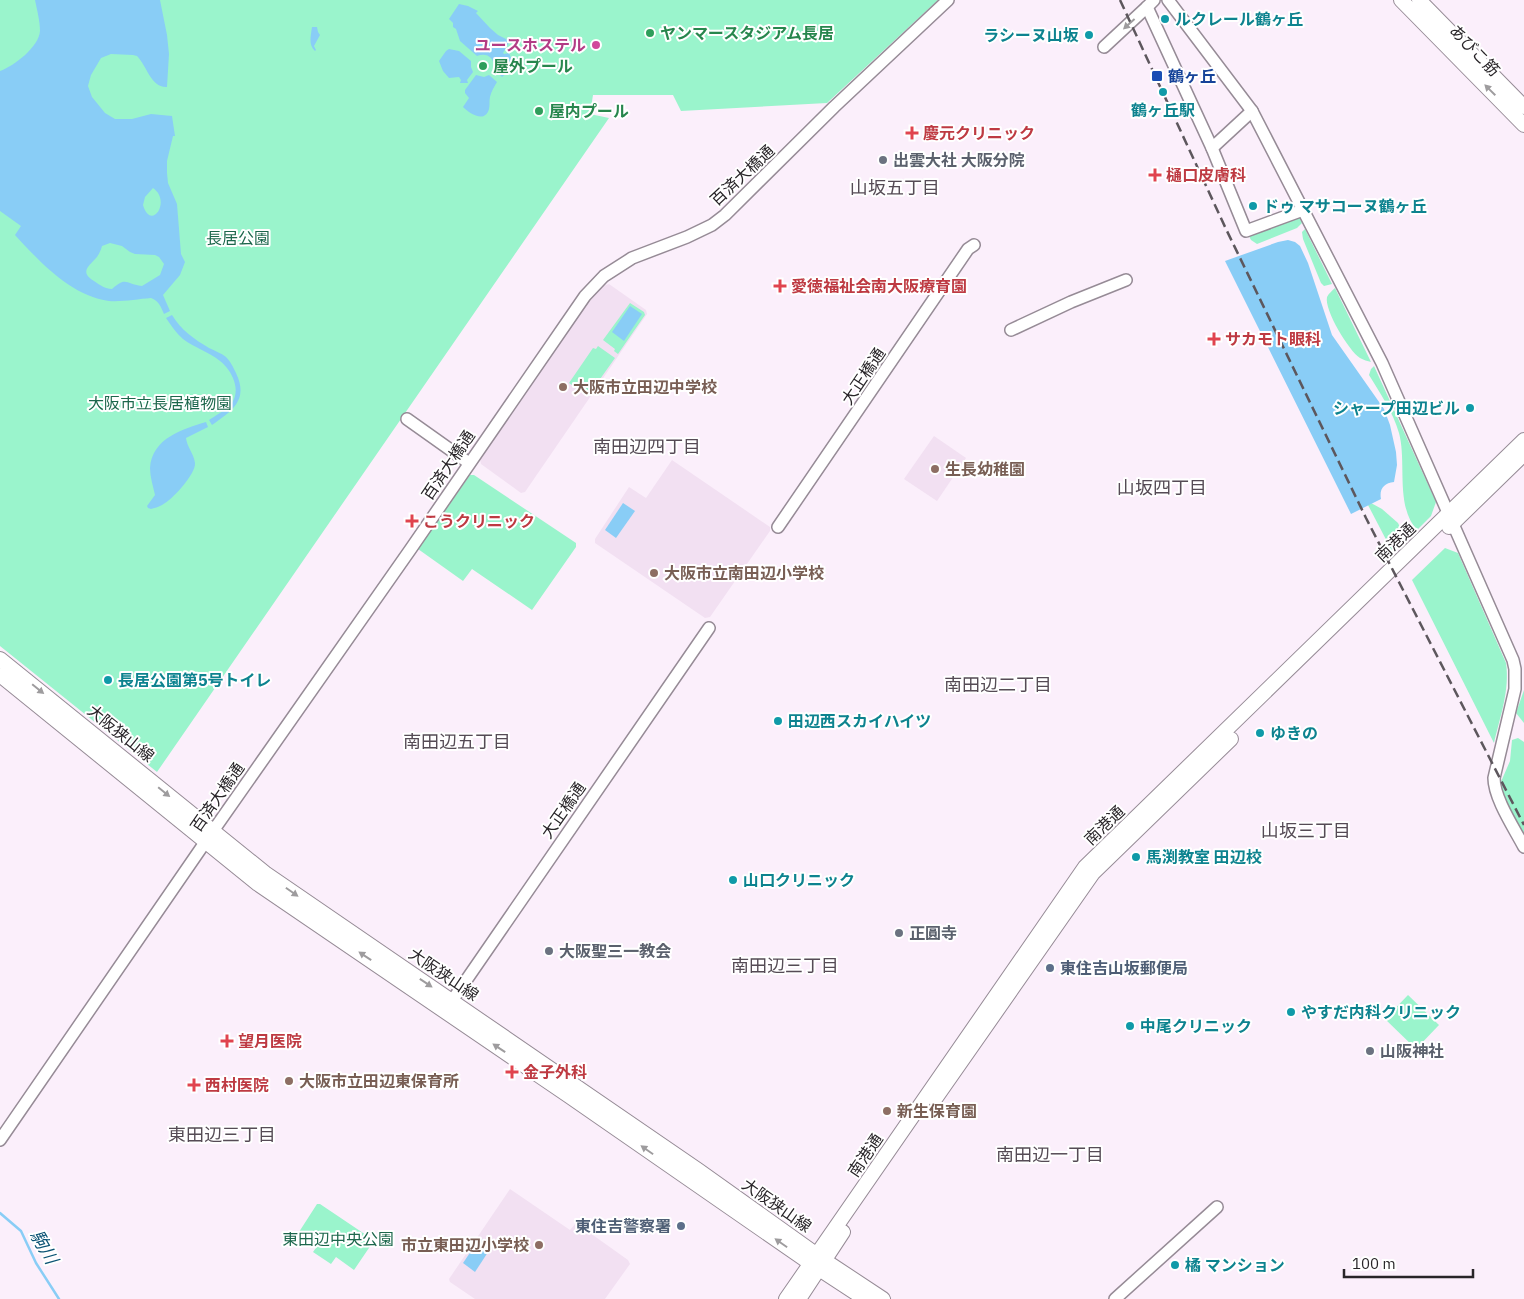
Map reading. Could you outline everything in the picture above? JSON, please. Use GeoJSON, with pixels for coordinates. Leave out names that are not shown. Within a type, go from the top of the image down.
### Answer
{"type":"FeatureCollection","features":[{"type":"Feature","properties":{"kind":"main road","name":"あびこ筋"},"geometry":{"type":"LineString","coordinates":[[1401,0],[1524,125]]}},
{"type":"Feature","properties":{"kind":"main road","name":"あびこ筋"},"geometry":{"type":"LineString","coordinates":[[1419,0],[1524,107]]}},
{"type":"Feature","properties":{"kind":"main road","name":"南港通"},"geometry":{"type":"LineString","coordinates":[[1450,519],[1524,440]]}},
{"type":"Feature","properties":{"kind":"main road","name":"南港通"},"geometry":{"type":"LineString","coordinates":[[786,1299],[817,1262],[1086,867],[1450,519],[1524,454]]}},
{"type":"Feature","properties":{"kind":"main road","name":"大阪狭山線"},"geometry":{"type":"LineString","coordinates":[[0,659],[209,836],[258,884],[448,1006],[817,1262],[865,1299]]}},
{"type":"Feature","properties":{"kind":"main road","name":"大阪狭山線"},"geometry":{"type":"LineString","coordinates":[[0,675],[209,836]]}},
{"type":"Feature","properties":{"kind":"main road","name":"南港通"},"geometry":{"type":"LineString","coordinates":[[799,1299],[817,1262]]}},
{"type":"Feature","properties":{"kind":"main road","name":"大阪狭山線"},"geometry":{"type":"LineString","coordinates":[[817,1262],[883,1299]]}},
{"type":"Feature","properties":{"kind":"street","name":"百済大橋通"},"geometry":{"type":"LineString","coordinates":[[0,1140],[585,296],[604,276],[632,258],[687,237],[712,225],[948,0]]}},
{"type":"Feature","properties":{"kind":"street"},"geometry":{"type":"LineString","coordinates":[[1168,0],[1252,111],[1382,363],[1513,660],[1515,689],[1494,784],[1496,794],[1524,847]]}},
{"type":"Feature","properties":{"kind":"street"},"geometry":{"type":"LineString","coordinates":[[1104,47],[1150,4],[1246,231],[1303,210]]}},
{"type":"Feature","properties":{"kind":"street"},"geometry":{"type":"LineString","coordinates":[[1212,148],[1252,111]]}},
{"type":"Feature","properties":{"kind":"street","name":"大正橋通"},"geometry":{"type":"LineString","coordinates":[[778,527],[968,249],[974,245]]}},
{"type":"Feature","properties":{"kind":"street"},"geometry":{"type":"LineString","coordinates":[[1011,330],[1071,302],[1126,280]]}},
{"type":"Feature","properties":{"kind":"street"},"geometry":{"type":"LineString","coordinates":[[407,419],[469,463]]}},
{"type":"Feature","properties":{"kind":"street","name":"大正橋通"},"geometry":{"type":"LineString","coordinates":[[448,1006],[708,628]]}},
{"type":"Feature","properties":{"kind":"street"},"geometry":{"type":"LineString","coordinates":[[1115,1299],[1217,1206]]}},
{"type":"Feature","properties":{"kind":"shaded area","name":"大阪市立田辺中学校"},"geometry":{"type":"Polygon","coordinates":[[[609,284],[646,310],[647,314],[525,492],[521,493],[481,464],[480,459],[582,310],[603,286],[609,284]]]}},
{"type":"Feature","properties":{"kind":"shaded area","name":"生長幼稚園"},"geometry":{"type":"Polygon","coordinates":[[[934,436],[966,458],[937,501],[904,479],[934,436]]]}},
{"type":"Feature","properties":{"kind":"shaded area","name":"大阪市立南田辺小学校"},"geometry":{"type":"Polygon","coordinates":[[[672,460],[770,527],[770,531],[710,617],[705,618],[595,543],[595,539],[629,487],[646,498],[672,460]]]}},
{"type":"Feature","properties":{"kind":"shaded area","name":"市立東田辺小学校"},"geometry":{"type":"Polygon","coordinates":[[[510,1189],[570,1230],[576,1223],[628,1260],[630,1264],[605,1299],[475,1299],[450,1282],[449,1279],[510,1189]]]}},
{"type":"Feature","properties":{"kind":"green space","name":"長居公園"},"geometry":{"type":"Polygon","coordinates":[[[0,0],[938,0],[827,103],[681,111],[673,95],[593,95],[590,114],[609,118],[157,772],[0,646],[0,0]]]}},
{"type":"Feature","properties":{"kind":"green space"},"geometry":{"type":"Polygon","coordinates":[[[1299,217],[1302,223],[1297,228],[1257,244],[1251,240],[1248,234],[1299,217]]]}},
{"type":"Feature","properties":{"kind":"green space"},"geometry":{"type":"Polygon","coordinates":[[[1305,229],[1332,284],[1324,286],[1321,283],[1303,239],[1302,232],[1305,229]]]}},
{"type":"Feature","properties":{"kind":"green space"},"geometry":{"type":"Polygon","coordinates":[[[1335,288],[1371,362],[1361,359],[1355,354],[1333,320],[1329,311],[1327,297],[1335,288]]]}},
{"type":"Feature","properties":{"kind":"green space"},"geometry":{"type":"Polygon","coordinates":[[[630,303],[644,312],[645,315],[618,354],[614,351],[615,349],[603,340],[630,303]]]}},
{"type":"Feature","properties":{"kind":"green space"},"geometry":{"type":"Polygon","coordinates":[[[598,346],[615,358],[588,396],[569,383],[593,348],[596,349],[598,346]]]}},
{"type":"Feature","properties":{"kind":"green space"},"geometry":{"type":"Polygon","coordinates":[[[1374,366],[1436,502],[1431,516],[1417,530],[1410,520],[1406,509],[1399,433],[1390,410],[1369,375],[1374,366]]]}},
{"type":"Feature","properties":{"kind":"green space"},"geometry":{"type":"Polygon","coordinates":[[[470,475],[474,475],[576,543],[576,547],[532,610],[472,569],[463,581],[418,549],[470,475]]]}},
{"type":"Feature","properties":{"kind":"green space"},"geometry":{"type":"Polygon","coordinates":[[[1371,503],[1382,509],[1398,523],[1406,540],[1393,553],[1368,505],[1371,503]]]}},
{"type":"Feature","properties":{"kind":"green space"},"geometry":{"type":"Polygon","coordinates":[[[1445,548],[1458,553],[1506,663],[1506,693],[1494,743],[1412,580],[1445,548]]]}},
{"type":"Feature","properties":{"kind":"green space"},"geometry":{"type":"Polygon","coordinates":[[[1524,690],[1524,723],[1516,713],[1524,690]]]}},
{"type":"Feature","properties":{"kind":"green space"},"geometry":{"type":"Polygon","coordinates":[[[1518,738],[1524,742],[1524,837],[1501,791],[1500,784],[1510,761],[1512,740],[1518,738]]]}},
{"type":"Feature","properties":{"kind":"green space"},"geometry":{"type":"Polygon","coordinates":[[[1408,995],[1439,1025],[1416,1049],[1385,1019],[1408,995]]]}},
{"type":"Feature","properties":{"kind":"green space","name":"東田辺中央公園"},"geometry":{"type":"Polygon","coordinates":[[[317,1204],[320,1204],[372,1239],[373,1242],[354,1270],[336,1257],[331,1264],[313,1252],[318,1245],[299,1232],[317,1204]]]}},
{"type":"Feature","properties":{"kind":"water"},"geometry":{"type":"Polygon","coordinates":[[[35,0],[160,0],[169,54],[167,87],[157,84],[153,80],[137,56],[111,54],[101,58],[91,75],[88,86],[92,97],[105,113],[115,119],[132,119],[151,114],[172,116],[175,136],[173,136],[167,161],[167,173],[168,183],[177,204],[181,254],[185,262],[180,275],[163,295],[170,311],[164,314],[158,303],[151,298],[109,301],[95,298],[69,285],[46,266],[15,235],[21,226],[0,211],[0,71],[25,55],[39,37],[39,19],[35,0]],[[153,188],[145,197],[143,205],[151,216],[158,212],[161,200],[153,188]],[[110,243],[102,246],[97,257],[86,272],[89,278],[98,284],[112,289],[124,282],[142,286],[160,275],[164,264],[159,257],[135,254],[122,246],[110,243]]]}},
{"type":"Feature","properties":{"kind":"water"},"geometry":{"type":"Polygon","coordinates":[[[459,4],[478,11],[476,13],[490,28],[498,35],[510,41],[503,53],[509,53],[514,66],[502,77],[494,69],[490,57],[487,55],[477,56],[460,41],[453,23],[449,19],[459,4]]]}},
{"type":"Feature","properties":{"kind":"water"},"geometry":{"type":"Polygon","coordinates":[[[312,27],[317,27],[320,35],[314,46],[315,51],[311,43],[312,27]]]}},
{"type":"Feature","properties":{"kind":"water"},"geometry":{"type":"Polygon","coordinates":[[[449,49],[459,51],[471,61],[473,72],[467,80],[468,83],[460,83],[459,77],[449,78],[443,71],[439,61],[449,49]]]}},
{"type":"Feature","properties":{"kind":"water"},"geometry":{"type":"Polygon","coordinates":[[[476,75],[484,77],[489,75],[497,82],[490,95],[487,113],[481,117],[463,107],[469,98],[465,90],[476,75]]]}},
{"type":"Feature","properties":{"kind":"water"},"geometry":{"type":"Polygon","coordinates":[[[1288,240],[1300,246],[1308,263],[1332,335],[1384,409],[1390,425],[1397,465],[1394,482],[1383,487],[1381,499],[1351,514],[1225,261],[1288,240]]]}},
{"type":"Feature","properties":{"kind":"water"},"geometry":{"type":"Polygon","coordinates":[[[630,306],[642,314],[624,341],[612,332],[630,306]]]}},
{"type":"Feature","properties":{"kind":"water"},"geometry":{"type":"Polygon","coordinates":[[[172,315],[179,325],[193,338],[226,357],[240,382],[241,391],[236,404],[232,410],[212,425],[209,420],[226,409],[234,399],[236,387],[232,375],[220,361],[183,339],[178,334],[166,318],[172,315]]]}},
{"type":"Feature","properties":{"kind":"water"},"geometry":{"type":"Polygon","coordinates":[[[206,422],[208,427],[186,438],[195,463],[188,480],[161,506],[148,508],[147,506],[155,495],[150,468],[156,449],[170,436],[206,422]]]}},
{"type":"Feature","properties":{"kind":"water"},"geometry":{"type":"Polygon","coordinates":[[[623,503],[635,511],[616,538],[605,530],[623,503]]]}},
{"type":"Feature","properties":{"kind":"water"},"geometry":{"type":"Polygon","coordinates":[[[480,1238],[492,1246],[475,1272],[463,1263],[480,1238]]]}},
{"type":"Feature","properties":{"kind":"waterway","name":"駒川"},"geometry":{"type":"LineString","coordinates":[[0,1213],[21,1231],[36,1263],[59,1299]]}},
{"type":"Feature","properties":{"kind":"railway"},"geometry":{"type":"LineString","coordinates":[[1120,0],[1226,229],[1366,518],[1524,825]]}},
{"type":"Feature","properties":{"kind":"place","name":"ルクレール鶴ヶ丘"},"geometry":{"type":"Point","coordinates":[1165,19]}},
{"type":"Feature","properties":{"kind":"place","name":"ヤンマースタジアム長居"},"geometry":{"type":"Point","coordinates":[650,33]}},
{"type":"Feature","properties":{"kind":"place","name":"ラシーヌ山坂"},"geometry":{"type":"Point","coordinates":[1089,35]}},
{"type":"Feature","properties":{"kind":"place","name":"ユースホステル"},"geometry":{"type":"Point","coordinates":[596,45]}},
{"type":"Feature","properties":{"kind":"place","name":"屋外プール"},"geometry":{"type":"Point","coordinates":[483,66]}},
{"type":"Feature","properties":{"kind":"place","name":"鶴ヶ丘"},"geometry":{"type":"Point","coordinates":[1157,76]}},
{"type":"Feature","properties":{"kind":"place","name":"鶴ヶ丘駅"},"geometry":{"type":"Point","coordinates":[1163,92]}},
{"type":"Feature","properties":{"kind":"place","name":"屋内プール"},"geometry":{"type":"Point","coordinates":[539,111]}},
{"type":"Feature","properties":{"kind":"place","name":"慶元クリニック"},"geometry":{"type":"Point","coordinates":[912,133]}},
{"type":"Feature","properties":{"kind":"place","name":"出雲大社 大阪分院"},"geometry":{"type":"Point","coordinates":[883,160]}},
{"type":"Feature","properties":{"kind":"place","name":"樋口皮膚科"},"geometry":{"type":"Point","coordinates":[1155,175]}},
{"type":"Feature","properties":{"kind":"place","name":"ドゥ マサコーヌ鶴ヶ丘"},"geometry":{"type":"Point","coordinates":[1253,206]}},
{"type":"Feature","properties":{"kind":"place","name":"愛徳福祉会南大阪療育園"},"geometry":{"type":"Point","coordinates":[780,286]}},
{"type":"Feature","properties":{"kind":"place","name":"サカモト眼科"},"geometry":{"type":"Point","coordinates":[1214,339]}},
{"type":"Feature","properties":{"kind":"place","name":"大阪市立田辺中学校"},"geometry":{"type":"Point","coordinates":[563,387]}},
{"type":"Feature","properties":{"kind":"place","name":"シャープ田辺ビル"},"geometry":{"type":"Point","coordinates":[1470,408]}},
{"type":"Feature","properties":{"kind":"place","name":"生長幼稚園"},"geometry":{"type":"Point","coordinates":[935,469]}},
{"type":"Feature","properties":{"kind":"place","name":"こうクリニック"},"geometry":{"type":"Point","coordinates":[412,521]}},
{"type":"Feature","properties":{"kind":"place","name":"大阪市立南田辺小学校"},"geometry":{"type":"Point","coordinates":[654,573]}},
{"type":"Feature","properties":{"kind":"place","name":"長居公園第5号トイレ"},"geometry":{"type":"Point","coordinates":[108,680]}},
{"type":"Feature","properties":{"kind":"place","name":"田辺西スカイハイツ"},"geometry":{"type":"Point","coordinates":[778,721]}},
{"type":"Feature","properties":{"kind":"place","name":"ゆきの"},"geometry":{"type":"Point","coordinates":[1260,733]}},
{"type":"Feature","properties":{"kind":"place","name":"馬渕教室 田辺校"},"geometry":{"type":"Point","coordinates":[1136,857]}},
{"type":"Feature","properties":{"kind":"place","name":"山口クリニック"},"geometry":{"type":"Point","coordinates":[733,880]}},
{"type":"Feature","properties":{"kind":"place","name":"正圓寺"},"geometry":{"type":"Point","coordinates":[899,933]}},
{"type":"Feature","properties":{"kind":"place","name":"大阪聖三一教会"},"geometry":{"type":"Point","coordinates":[549,951]}},
{"type":"Feature","properties":{"kind":"place","name":"東住吉山坂郵便局"},"geometry":{"type":"Point","coordinates":[1050,968]}},
{"type":"Feature","properties":{"kind":"place","name":"やすだ内科クリニック"},"geometry":{"type":"Point","coordinates":[1291,1012]}},
{"type":"Feature","properties":{"kind":"place","name":"中尾クリニック"},"geometry":{"type":"Point","coordinates":[1130,1026]}},
{"type":"Feature","properties":{"kind":"place","name":"望月医院"},"geometry":{"type":"Point","coordinates":[227,1041]}},
{"type":"Feature","properties":{"kind":"place","name":"山阪神社"},"geometry":{"type":"Point","coordinates":[1370,1051]}},
{"type":"Feature","properties":{"kind":"place","name":"金子外科"},"geometry":{"type":"Point","coordinates":[512,1072]}},
{"type":"Feature","properties":{"kind":"place","name":"大阪市立田辺東保育所"},"geometry":{"type":"Point","coordinates":[289,1081]}},
{"type":"Feature","properties":{"kind":"place","name":"西村医院"},"geometry":{"type":"Point","coordinates":[194,1085]}},
{"type":"Feature","properties":{"kind":"place","name":"新生保育園"},"geometry":{"type":"Point","coordinates":[887,1111]}},
{"type":"Feature","properties":{"kind":"place","name":"東住吉警察署"},"geometry":{"type":"Point","coordinates":[681,1226]}},
{"type":"Feature","properties":{"kind":"place","name":"市立東田辺小学校"},"geometry":{"type":"Point","coordinates":[539,1245]}},
{"type":"Feature","properties":{"kind":"place","name":"橘 マンション"},"geometry":{"type":"Point","coordinates":[1175,1265]}},
{"type":"Feature","properties":{"kind":"district","name":"山坂五丁目"},"geometry":{"type":"Point","coordinates":[895,188]}},
{"type":"Feature","properties":{"kind":"district","name":"南田辺四丁目"},"geometry":{"type":"Point","coordinates":[647,447]}},
{"type":"Feature","properties":{"kind":"district","name":"山坂四丁目"},"geometry":{"type":"Point","coordinates":[1162,488]}},
{"type":"Feature","properties":{"kind":"district","name":"南田辺二丁目"},"geometry":{"type":"Point","coordinates":[998,685]}},
{"type":"Feature","properties":{"kind":"district","name":"南田辺五丁目"},"geometry":{"type":"Point","coordinates":[457,742]}},
{"type":"Feature","properties":{"kind":"district","name":"山坂三丁目"},"geometry":{"type":"Point","coordinates":[1306,831]}},
{"type":"Feature","properties":{"kind":"district","name":"南田辺三丁目"},"geometry":{"type":"Point","coordinates":[785,966]}},
{"type":"Feature","properties":{"kind":"district","name":"東田辺三丁目"},"geometry":{"type":"Point","coordinates":[222,1135]}},
{"type":"Feature","properties":{"kind":"district","name":"南田辺一丁目"},"geometry":{"type":"Point","coordinates":[1050,1155]}},
{"type":"Feature","properties":{"kind":"park label","name":"大阪市立長居植物園"},"geometry":{"type":"Point","coordinates":[160,403]}}]}
